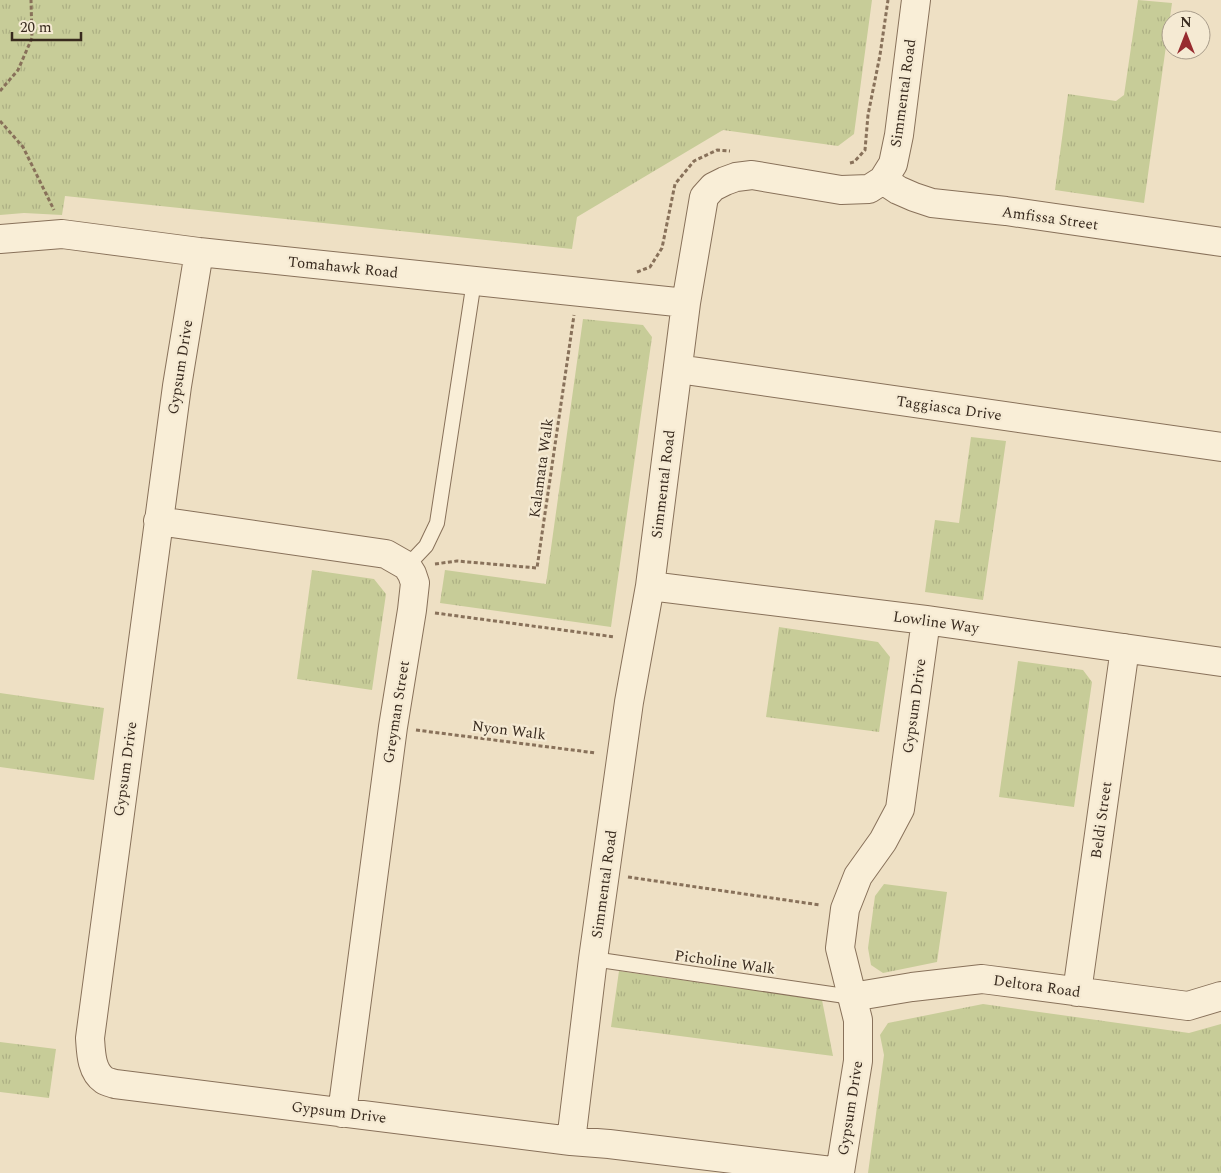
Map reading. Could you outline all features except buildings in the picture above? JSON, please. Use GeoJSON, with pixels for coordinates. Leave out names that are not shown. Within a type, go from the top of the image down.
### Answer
{"type":"FeatureCollection","features":[{"type":"Feature","properties":{"kind":"street","name":"Simmental Road"},"geometry":{"type":"LineString","coordinates":[[571,1141],[593,959],[639,640],[650,586],[686,303],[704,197],[713,187],[730,179],[752,175],[841,190],[868,189],[883,180],[893,164],[899,135],[916,0]]}},
{"type":"Feature","properties":{"kind":"street","name":"Amfissa Street"},"geometry":{"type":"LineString","coordinates":[[883,180],[898,190],[932,203],[1006,211],[1221,242]]}},
{"type":"Feature","properties":{"kind":"street","name":"Tomahawk Road"},"geometry":{"type":"LineString","coordinates":[[0,239],[62,234],[199,252],[686,303]]}},
{"type":"Feature","properties":{"kind":"street","name":"Gypsum Drive"},"geometry":{"type":"LineString","coordinates":[[199,252],[177,386],[158,521],[90,1038],[91,1056],[96,1072],[104,1080],[116,1084],[342,1113],[840,1172],[858,1062],[858,1020],[840,948],[845,909],[858,876],[882,841],[900,809],[926,620]]}},
{"type":"Feature","properties":{"kind":"street","name":"Taggiasca Drive"},"geometry":{"type":"LineString","coordinates":[[678,369],[1221,447]]}},
{"type":"Feature","properties":{"kind":"street"},"geometry":{"type":"LineString","coordinates":[[158,521],[386,554],[407,566]]}},
{"type":"Feature","properties":{"kind":"street","name":"Greyman Street"},"geometry":{"type":"LineString","coordinates":[[342,1113],[394,727],[412,610],[415,583],[407,566]]}},
{"type":"Feature","properties":{"kind":"street","name":"Lowline Way"},"geometry":{"type":"LineString","coordinates":[[650,586],[926,620],[1221,662]]}},
{"type":"Feature","properties":{"kind":"street","name":"Beldi Street"},"geometry":{"type":"LineString","coordinates":[[1077,992],[1125,648]]}},
{"type":"Feature","properties":{"kind":"street","name":"Deltora Road"},"geometry":{"type":"LineString","coordinates":[[852,997],[982,979],[1188,1006],[1221,996]]}},
{"type":"Feature","properties":{"kind":"lane"},"geometry":{"type":"LineString","coordinates":[[407,566],[426,546],[437,523],[474,281]]}},
{"type":"Feature","properties":{"kind":"lane","name":"Picholine Walk"},"geometry":{"type":"LineString","coordinates":[[593,959],[852,997]]}},
{"type":"Feature","properties":{"kind":"path"},"geometry":{"type":"LineString","coordinates":[[0,91],[18,70],[32,38],[31,0]]}},
{"type":"Feature","properties":{"kind":"path"},"geometry":{"type":"LineString","coordinates":[[847,164],[854,162],[865,150],[868,115],[880,55],[888,0]]}},
{"type":"Feature","properties":{"kind":"path"},"geometry":{"type":"LineString","coordinates":[[0,121],[23,147],[57,215]]}},
{"type":"Feature","properties":{"kind":"path"},"geometry":{"type":"LineString","coordinates":[[633,273],[650,267],[662,248],[675,184],[687,168],[694,161],[717,150],[733,152]]}},
{"type":"Feature","properties":{"kind":"path","name":"Kalamata Walk"},"geometry":{"type":"LineString","coordinates":[[457,561],[538,568],[578,292]]}},
{"type":"Feature","properties":{"kind":"path"},"geometry":{"type":"LineString","coordinates":[[412,610],[639,640]]}},
{"type":"Feature","properties":{"kind":"path","name":"Nyon Walk"},"geometry":{"type":"LineString","coordinates":[[394,727],[622,756]]}},
{"type":"Feature","properties":{"kind":"path"},"geometry":{"type":"LineString","coordinates":[[605,874],[845,909]]}},
{"type":"Feature","properties":{"kind":"green space"},"geometry":{"type":"Polygon","coordinates":[[[0,0],[872,0],[854,134],[838,146],[723,130],[577,217],[572,249],[65,196],[62,215],[24,213],[0,215],[0,0]]]}},
{"type":"Feature","properties":{"kind":"green space"},"geometry":{"type":"Polygon","coordinates":[[[1138,0],[1172,3],[1171,10],[1161,10],[1161,60],[1164,60],[1144,203],[1055,190],[1068,94],[1116,101],[1124,95],[1138,0]]]}},
{"type":"Feature","properties":{"kind":"green space"},"geometry":{"type":"Polygon","coordinates":[[[583,319],[643,325],[652,337],[611,627],[440,603],[445,570],[546,584],[583,319]]]}},
{"type":"Feature","properties":{"kind":"green space"},"geometry":{"type":"Polygon","coordinates":[[[971,437],[1006,441],[983,600],[925,592],[935,520],[959,523],[971,437]]]}},
{"type":"Feature","properties":{"kind":"green space"},"geometry":{"type":"Polygon","coordinates":[[[312,570],[374,579],[386,594],[372,690],[297,679],[312,570]]]}},
{"type":"Feature","properties":{"kind":"green space"},"geometry":{"type":"Polygon","coordinates":[[[779,627],[878,642],[890,657],[879,732],[766,717],[779,627]]]}},
{"type":"Feature","properties":{"kind":"green space"},"geometry":{"type":"Polygon","coordinates":[[[1018,661],[1083,670],[1092,682],[1074,807],[999,797],[1018,661]]]}},
{"type":"Feature","properties":{"kind":"green space"},"geometry":{"type":"Polygon","coordinates":[[[0,693],[104,708],[94,780],[0,767],[0,693]]]}},
{"type":"Feature","properties":{"kind":"green space"},"geometry":{"type":"Polygon","coordinates":[[[884,884],[947,892],[937,962],[883,973],[871,965],[868,948],[875,896],[884,884]]]}},
{"type":"Feature","properties":{"kind":"green space"},"geometry":{"type":"Polygon","coordinates":[[[619,971],[822,1000],[833,1056],[611,1027],[619,971]]]}},
{"type":"Feature","properties":{"kind":"green space"},"geometry":{"type":"Polygon","coordinates":[[[983,1004],[1189,1033],[1221,1024],[1221,1173],[868,1173],[884,1055],[880,1035],[888,1023],[983,1004]]]}},
{"type":"Feature","properties":{"kind":"green space"},"geometry":{"type":"Polygon","coordinates":[[[0,1042],[56,1049],[49,1098],[0,1092],[0,1042]]]}}]}
